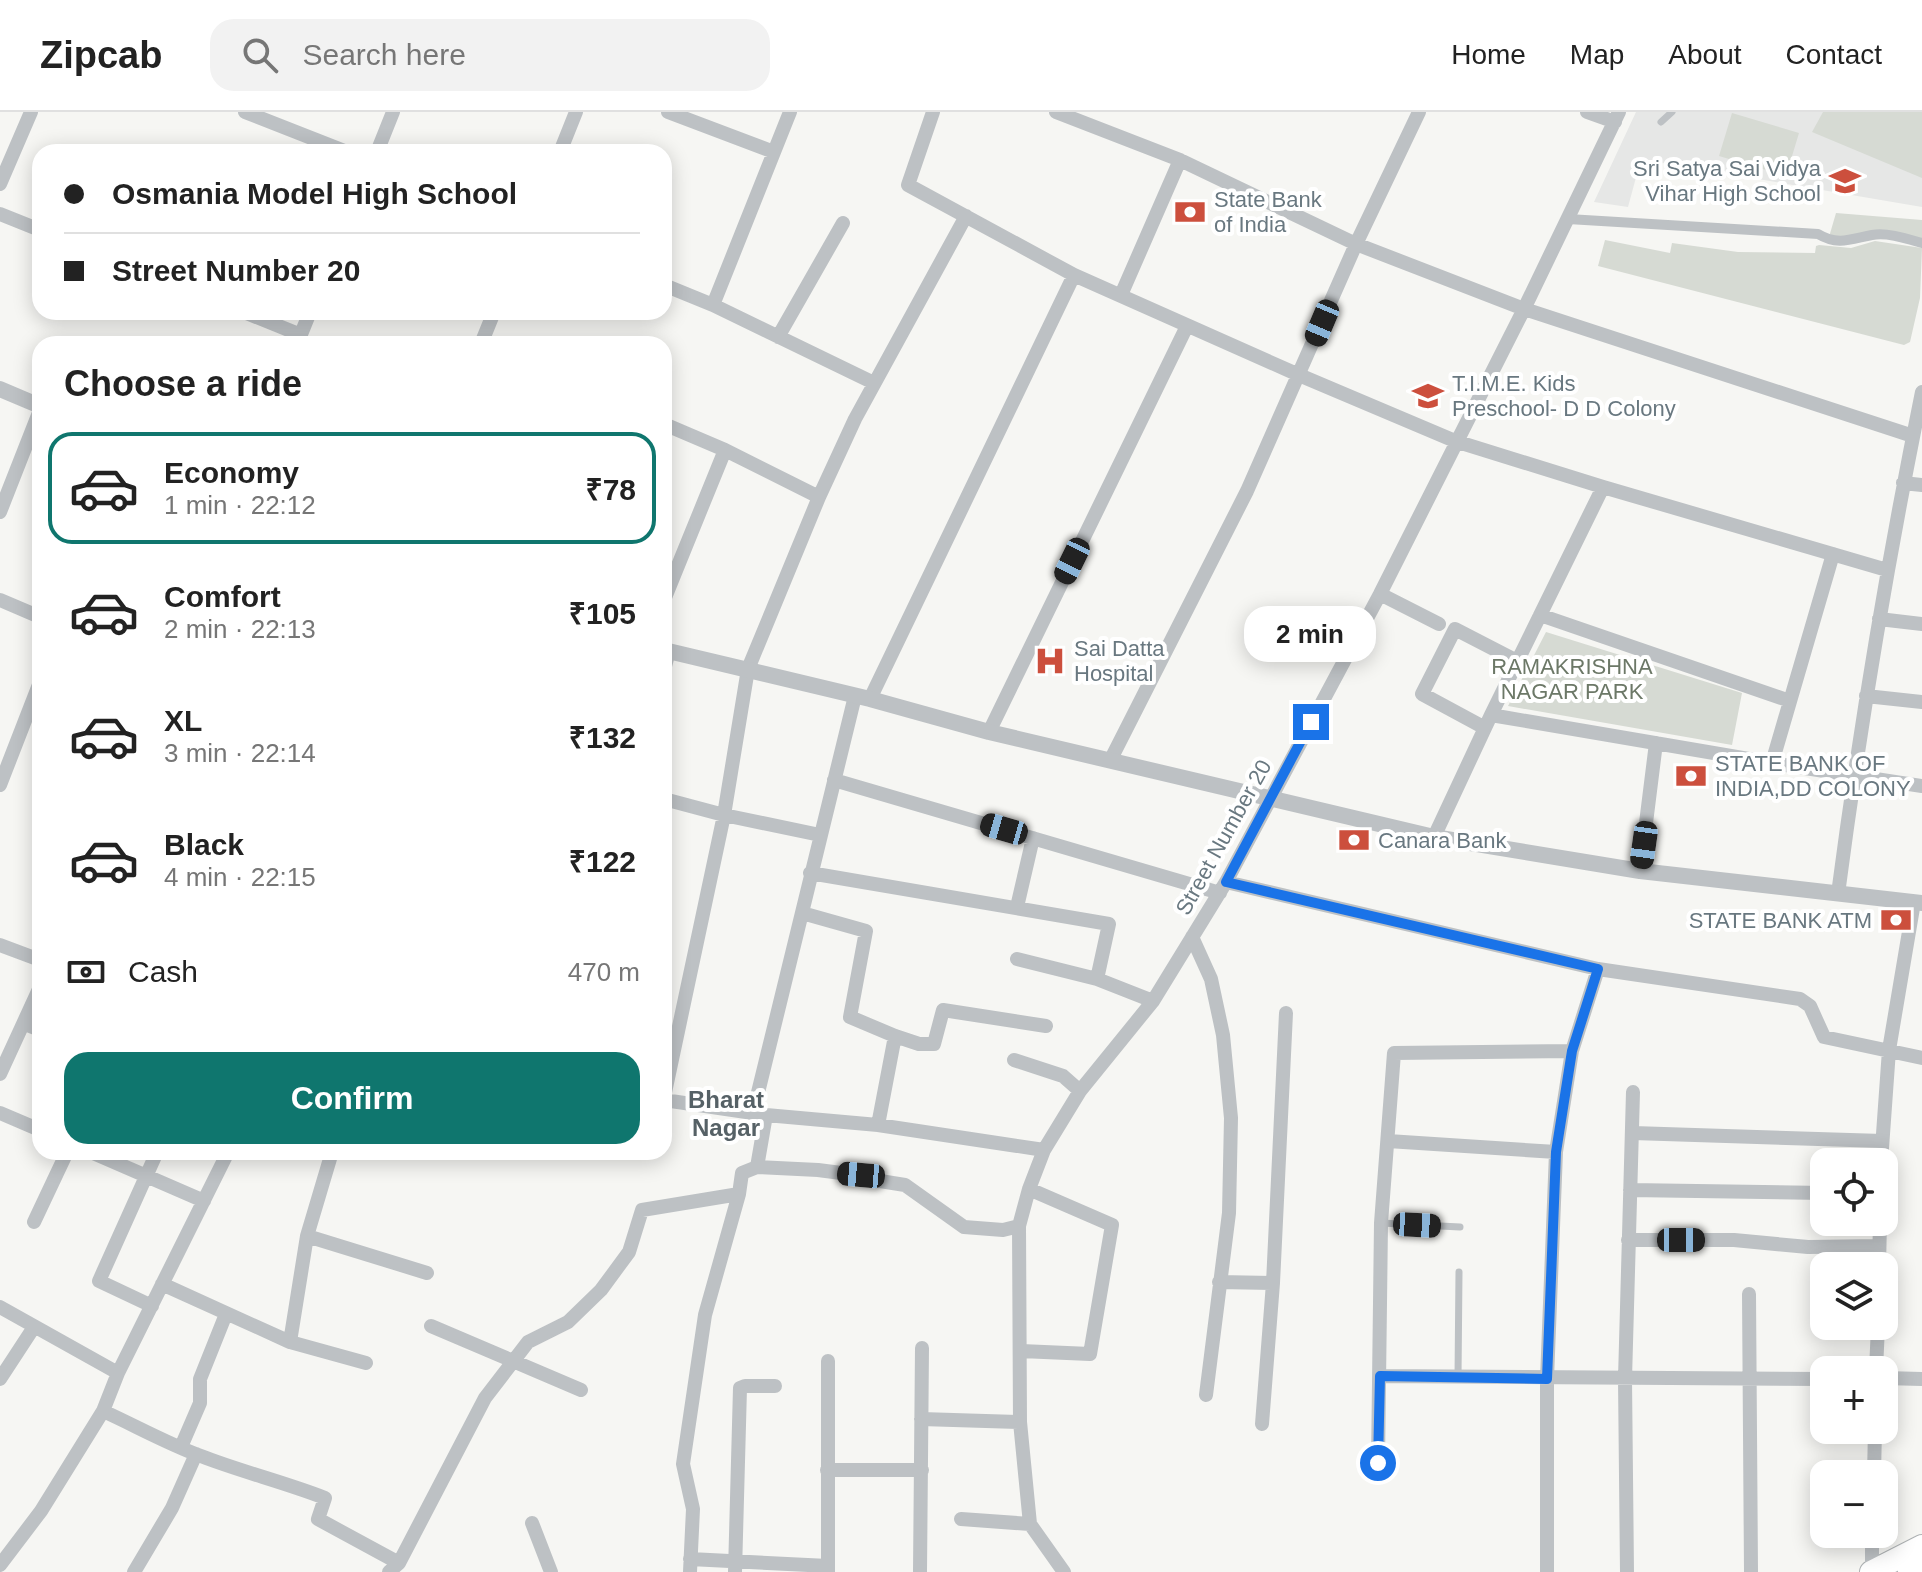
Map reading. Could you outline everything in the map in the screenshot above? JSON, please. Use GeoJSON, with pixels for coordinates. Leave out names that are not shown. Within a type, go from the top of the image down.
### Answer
{"type":"FeatureCollection","features":[{"type":"Feature","properties":{"kind":"highway"},"geometry":{"type":"LineString","coordinates":[[1871,1572],[1922,1546]]}},
{"type":"Feature","properties":{"kind":"highway"},"geometry":{"type":"LineString","coordinates":[[1909,1572],[1922,1566]]}},
{"type":"Feature","properties":{"kind":"street"},"geometry":{"type":"LineString","coordinates":[[0,184],[5,160],[31,112]]}},
{"type":"Feature","properties":{"kind":"street"},"geometry":{"type":"LineString","coordinates":[[245,112],[265,116],[329,144]]}},
{"type":"Feature","properties":{"kind":"street"},"geometry":{"type":"LineString","coordinates":[[380,144],[393,112]]}},
{"type":"Feature","properties":{"kind":"street"},"geometry":{"type":"LineString","coordinates":[[563,144],[576,112]]}},
{"type":"Feature","properties":{"kind":"street"},"geometry":{"type":"LineString","coordinates":[[668,112],[774,152]]}},
{"type":"Feature","properties":{"kind":"street"},"geometry":{"type":"LineString","coordinates":[[713,305],[790,112]]}},
{"type":"Feature","properties":{"kind":"street"},"geometry":{"type":"LineString","coordinates":[[933,112],[908,185],[1074,275],[1455,441],[1887,570]]}},
{"type":"Feature","properties":{"kind":"street"},"geometry":{"type":"LineString","coordinates":[[1056,112],[1180,160],[1356,244],[1524,309],[1913,436]]}},
{"type":"Feature","properties":{"kind":"street"},"geometry":{"type":"LineString","coordinates":[[1110,761],[1247,491],[1356,244],[1419,112]]}},
{"type":"Feature","properties":{"kind":"street"},"geometry":{"type":"LineString","coordinates":[[1587,112],[1617,117]]}},
{"type":"Feature","properties":{"kind":"street","name":"Street Number 20"},"geometry":{"type":"LineString","coordinates":[[1030,1524],[1020,1422],[1019,1226],[1044,1150],[1080,1091],[1153,1001],[1223,888],[1380,594],[1617,117]]}},
{"type":"Feature","properties":{"kind":"street"},"geometry":{"type":"LineString","coordinates":[[1121,295],[1180,160]]}},
{"type":"Feature","properties":{"kind":"street"},"geometry":{"type":"LineString","coordinates":[[0,214],[32,227]]}},
{"type":"Feature","properties":{"kind":"street"},"geometry":{"type":"LineString","coordinates":[[672,1060],[724,815],[748,669],[819,497],[874,383],[966,216]]}},
{"type":"Feature","properties":{"kind":"street"},"geometry":{"type":"LineString","coordinates":[[1568,219],[1818,234],[1827,240],[1855,241],[1874,234],[1922,243]]}},
{"type":"Feature","properties":{"kind":"street"},"geometry":{"type":"LineString","coordinates":[[778,337],[843,223]]}},
{"type":"Feature","properties":{"kind":"street"},"geometry":{"type":"LineString","coordinates":[[757,1167],[759,1114],[810,873],[834,780],[862,697],[1074,275]]}},
{"type":"Feature","properties":{"kind":"street"},"geometry":{"type":"LineString","coordinates":[[672,288],[874,383]]}},
{"type":"Feature","properties":{"kind":"street"},"geometry":{"type":"LineString","coordinates":[[260,320],[293,336]]}},
{"type":"Feature","properties":{"kind":"street"},"geometry":{"type":"LineString","coordinates":[[989,732],[1187,326]]}},
{"type":"Feature","properties":{"kind":"street"},"geometry":{"type":"LineString","coordinates":[[0,389],[32,404]]}},
{"type":"Feature","properties":{"kind":"street"},"geometry":{"type":"LineString","coordinates":[[1838,894],[1887,570],[1922,392]]}},
{"type":"Feature","properties":{"kind":"street"},"geometry":{"type":"LineString","coordinates":[[672,427],[819,497]]}},
{"type":"Feature","properties":{"kind":"street"},"geometry":{"type":"LineString","coordinates":[[0,512],[32,429]]}},
{"type":"Feature","properties":{"kind":"street"},"geometry":{"type":"LineString","coordinates":[[672,580],[725,450]]}},
{"type":"Feature","properties":{"kind":"street"},"geometry":{"type":"LineString","coordinates":[[1903,483],[1922,485]]}},
{"type":"Feature","properties":{"kind":"street"},"geometry":{"type":"LineString","coordinates":[[1434,837],[1603,487]]}},
{"type":"Feature","properties":{"kind":"street"},"geometry":{"type":"LineString","coordinates":[[1772,763],[1833,554]]}},
{"type":"Feature","properties":{"kind":"street"},"geometry":{"type":"LineString","coordinates":[[1380,594],[1439,624]]}},
{"type":"Feature","properties":{"kind":"street"},"geometry":{"type":"LineString","coordinates":[[0,600],[32,614]]}},
{"type":"Feature","properties":{"kind":"street"},"geometry":{"type":"LineString","coordinates":[[1540,615],[1790,701]]}},
{"type":"Feature","properties":{"kind":"street"},"geometry":{"type":"LineString","coordinates":[[1879,619],[1922,624]]}},
{"type":"Feature","properties":{"kind":"street"},"geometry":{"type":"LineString","coordinates":[[1517,661],[1455,629],[1422,694],[1488,721],[1656,743],[1922,786]]}},
{"type":"Feature","properties":{"kind":"street"},"geometry":{"type":"LineString","coordinates":[[672,652],[862,697],[989,732],[1434,837],[1640,871],[1918,902],[1889,1050],[1882,1148]]}},
{"type":"Feature","properties":{"kind":"street"},"geometry":{"type":"LineString","coordinates":[[1866,696],[1922,702]]}},
{"type":"Feature","properties":{"kind":"street"},"geometry":{"type":"LineString","coordinates":[[0,785],[4,761],[32,700]]}},
{"type":"Feature","properties":{"kind":"street"},"geometry":{"type":"LineString","coordinates":[[1640,871],[1656,743]]}},
{"type":"Feature","properties":{"kind":"street"},"geometry":{"type":"LineString","coordinates":[[834,780],[1033,838],[1223,888],[1598,969],[1800,999],[1810,1006],[1824,1037],[1922,1058]]}},
{"type":"Feature","properties":{"kind":"street"},"geometry":{"type":"LineString","coordinates":[[672,801],[820,835]]}},
{"type":"Feature","properties":{"kind":"street"},"geometry":{"type":"LineString","coordinates":[[1017,907],[1033,838]]}},
{"type":"Feature","properties":{"kind":"street"},"geometry":{"type":"LineString","coordinates":[[810,873],[1109,924],[1097,979]]}},
{"type":"Feature","properties":{"kind":"street"},"geometry":{"type":"LineString","coordinates":[[802,913],[866,931],[850,1017],[919,1044],[934,1044],[943,1010],[1046,1026]]}},
{"type":"Feature","properties":{"kind":"street"},"geometry":{"type":"LineString","coordinates":[[1192,937],[1211,979],[1223,1035],[1231,1118],[1229,1213],[1206,1395]]}},
{"type":"Feature","properties":{"kind":"street"},"geometry":{"type":"LineString","coordinates":[[0,945],[32,957]]}},
{"type":"Feature","properties":{"kind":"street"},"geometry":{"type":"LineString","coordinates":[[1017,959],[1097,979],[1153,1001]]}},
{"type":"Feature","properties":{"kind":"street"},"geometry":{"type":"LineString","coordinates":[[1547,1572],[1547,1379],[1556,1152],[1572,1051],[1598,969]]}},
{"type":"Feature","properties":{"kind":"street"},"geometry":{"type":"LineString","coordinates":[[0,1074],[32,1007]]}},
{"type":"Feature","properties":{"kind":"street"},"geometry":{"type":"LineString","coordinates":[[1262,1424],[1273,1283],[1286,1013]]}},
{"type":"Feature","properties":{"kind":"street"},"geometry":{"type":"LineString","coordinates":[[25,1024],[32,1027]]}},
{"type":"Feature","properties":{"kind":"street"},"geometry":{"type":"LineString","coordinates":[[878,1125],[895,1036]]}},
{"type":"Feature","properties":{"kind":"street"},"geometry":{"type":"LineString","coordinates":[[1378,1463],[1381,1223],[1394,1053],[1572,1051]]}},
{"type":"Feature","properties":{"kind":"street"},"geometry":{"type":"LineString","coordinates":[[1014,1060],[1063,1076],[1080,1091]]}},
{"type":"Feature","properties":{"kind":"street"},"geometry":{"type":"LineString","coordinates":[[1627,1572],[1625,1379],[1633,1092]]}},
{"type":"Feature","properties":{"kind":"street"},"geometry":{"type":"LineString","coordinates":[[672,1099],[759,1114],[878,1125],[1044,1150]]}},
{"type":"Feature","properties":{"kind":"street"},"geometry":{"type":"LineString","coordinates":[[0,1113],[32,1127]]}},
{"type":"Feature","properties":{"kind":"street"},"geometry":{"type":"LineString","coordinates":[[1633,1133],[1882,1141]]}},
{"type":"Feature","properties":{"kind":"street"},"geometry":{"type":"LineString","coordinates":[[1388,1141],[1556,1152]]}},
{"type":"Feature","properties":{"kind":"street"},"geometry":{"type":"LineString","coordinates":[[34,1222],[63,1160]]}},
{"type":"Feature","properties":{"kind":"street"},"geometry":{"type":"LineString","coordinates":[[110,1160],[204,1201]]}},
{"type":"Feature","properties":{"kind":"street"},"geometry":{"type":"LineString","coordinates":[[152,1306],[99,1281],[153,1160]]}},
{"type":"Feature","properties":{"kind":"street"},"geometry":{"type":"LineString","coordinates":[[0,1565],[41,1511],[103,1411],[118,1373],[224,1160]]}},
{"type":"Feature","properties":{"kind":"street"},"geometry":{"type":"LineString","coordinates":[[290,1342],[307,1236],[330,1160]]}},
{"type":"Feature","properties":{"kind":"street"},"geometry":{"type":"LineString","coordinates":[[828,1361],[828,1569],[690,1565],[693,1509],[683,1464],[705,1315],[742,1173],[757,1167],[872,1177],[905,1185],[964,1227],[1003,1230],[1019,1226]]}},
{"type":"Feature","properties":{"kind":"street"},"geometry":{"type":"LineString","coordinates":[[1021,1351],[1090,1354],[1112,1225],[1029,1189]]}},
{"type":"Feature","properties":{"kind":"street"},"geometry":{"type":"LineString","coordinates":[[1630,1190],[1810,1193]]}},
{"type":"Feature","properties":{"kind":"street"},"geometry":{"type":"LineString","coordinates":[[103,1411],[196,1454],[325,1498],[318,1519],[394,1568],[485,1398],[528,1342],[568,1322],[601,1290],[629,1252],[642,1210],[739,1194]]}},
{"type":"Feature","properties":{"kind":"street"},"geometry":{"type":"LineString","coordinates":[[307,1236],[427,1273]]}},
{"type":"Feature","properties":{"kind":"street"},"geometry":{"type":"LineString","coordinates":[[1879,1236],[1879,1252]]}},
{"type":"Feature","properties":{"kind":"street"},"geometry":{"type":"LineString","coordinates":[[1628,1240],[1734,1240],[1808,1247],[1879,1246]]}},
{"type":"Feature","properties":{"kind":"street"},"geometry":{"type":"LineString","coordinates":[[1219,1282],[1273,1283]]}},
{"type":"Feature","properties":{"kind":"street"},"geometry":{"type":"LineString","coordinates":[[162,1284],[290,1342],[366,1363]]}},
{"type":"Feature","properties":{"kind":"street"},"geometry":{"type":"LineString","coordinates":[[1749,1294],[1751,1572]]}},
{"type":"Feature","properties":{"kind":"street"},"geometry":{"type":"LineString","coordinates":[[0,1307],[118,1373]]}},
{"type":"Feature","properties":{"kind":"street"},"geometry":{"type":"LineString","coordinates":[[181,1447],[200,1403],[200,1379],[226,1314]]}},
{"type":"Feature","properties":{"kind":"street"},"geometry":{"type":"LineString","coordinates":[[431,1326],[581,1390]]}},
{"type":"Feature","properties":{"kind":"street"},"geometry":{"type":"LineString","coordinates":[[0,1379],[34,1327]]}},
{"type":"Feature","properties":{"kind":"street"},"geometry":{"type":"LineString","coordinates":[[920,1572],[922,1348]]}},
{"type":"Feature","properties":{"kind":"street"},"geometry":{"type":"LineString","coordinates":[[1380,1376],[1810,1379]]}},
{"type":"Feature","properties":{"kind":"street"},"geometry":{"type":"LineString","coordinates":[[1898,1378],[1922,1379]]}},
{"type":"Feature","properties":{"kind":"street"},"geometry":{"type":"LineString","coordinates":[[735,1567],[740,1388],[775,1386]]}},
{"type":"Feature","properties":{"kind":"street"},"geometry":{"type":"LineString","coordinates":[[921,1419],[1020,1422]]}},
{"type":"Feature","properties":{"kind":"street"},"geometry":{"type":"LineString","coordinates":[[134,1572],[172,1508],[196,1454]]}},
{"type":"Feature","properties":{"kind":"street"},"geometry":{"type":"LineString","coordinates":[[827,1470],[922,1470]]}},
{"type":"Feature","properties":{"kind":"street"},"geometry":{"type":"LineString","coordinates":[[961,1519],[1030,1524],[1064,1572]]}},
{"type":"Feature","properties":{"kind":"street"},"geometry":{"type":"LineString","coordinates":[[532,1523],[551,1572]]}},
{"type":"Feature","properties":{"kind":"street"},"geometry":{"type":"LineString","coordinates":[[1871,1572],[1872,1548]]}},
{"type":"Feature","properties":{"kind":"street"},"geometry":{"type":"LineString","coordinates":[[1048,1572],[1052,1554]]}},
{"type":"Feature","properties":{"kind":"lane"},"geometry":{"type":"LineString","coordinates":[[1661,122],[1672,112]]}},
{"type":"Feature","properties":{"kind":"lane"},"geometry":{"type":"LineString","coordinates":[[1381,1223],[1460,1227]]}},
{"type":"Feature","properties":{"kind":"lane"},"geometry":{"type":"LineString","coordinates":[[1458,1377],[1459,1272]]}},
{"type":"Feature","properties":{"kind":"shaded area","name":"Sri Satya Sai Vidya Vihar High School"},"geometry":{"type":"Polygon","coordinates":[[[1636,112],[1922,112],[1922,207],[1641,159],[1628,207],[1594,202],[1636,112]]]}},
{"type":"Feature","properties":{"kind":"green space"},"geometry":{"type":"Polygon","coordinates":[[[1823,112],[1922,112],[1922,178],[1812,132],[1823,112]]]}},
{"type":"Feature","properties":{"kind":"green space"},"geometry":{"type":"Polygon","coordinates":[[[1732,113],[1799,133],[1786,176],[1719,156],[1732,113]]]}},
{"type":"Feature","properties":{"kind":"green space"},"geometry":{"type":"Polygon","coordinates":[[[1836,213],[1922,220],[1922,240],[1899,236],[1829,237],[1836,213]]]}},
{"type":"Feature","properties":{"kind":"green space"},"geometry":{"type":"Polygon","coordinates":[[[1605,240],[1670,253],[1672,243],[1738,252],[1815,253],[1819,245],[1851,248],[1875,241],[1922,248],[1920,298],[1910,342],[1904,345],[1598,266],[1605,240]]]}},
{"type":"Feature","properties":{"kind":"green space","name":"RAMAKRISHNA NAGAR PARK"},"geometry":{"type":"Polygon","coordinates":[[[1546,632],[1742,693],[1732,745],[1508,706],[1546,632]]]}},
{"type":"Feature","properties":{"kind":"place","name":"Sri Satya Sai Vidya Vihar High School"},"geometry":{"type":"Point","coordinates":[1845,181]}},
{"type":"Feature","properties":{"kind":"place","name":"State Bank of India"},"geometry":{"type":"Point","coordinates":[1190,212]}},
{"type":"Feature","properties":{"kind":"place","name":"T.I.M.E. Kids Preschool- D D Colony"},"geometry":{"type":"Point","coordinates":[1428,396]}},
{"type":"Feature","properties":{"kind":"place","name":"Sai Datta Hospital"},"geometry":{"type":"Point","coordinates":[1050,661]}},
{"type":"Feature","properties":{"kind":"place","name":"STATE BANK OF INDIA,DD COLONY"},"geometry":{"type":"Point","coordinates":[1691,776]}},
{"type":"Feature","properties":{"kind":"place","name":"Canara Bank"},"geometry":{"type":"Point","coordinates":[1354,840]}},
{"type":"Feature","properties":{"kind":"place","name":"STATE BANK ATM"},"geometry":{"type":"Point","coordinates":[1896,920]}},
{"type":"Feature","properties":{"kind":"district","name":"Bharat Nagar"},"geometry":{"type":"Point","coordinates":[726,1114]}},
{"type":"Feature","properties":{"kind":"route"},"geometry":{"type":"LineString","coordinates":[[1311,722],[1226,882],[1598,969],[1572,1051],[1556,1152],[1547,1379],[1380,1376],[1378,1463]]}}]}
